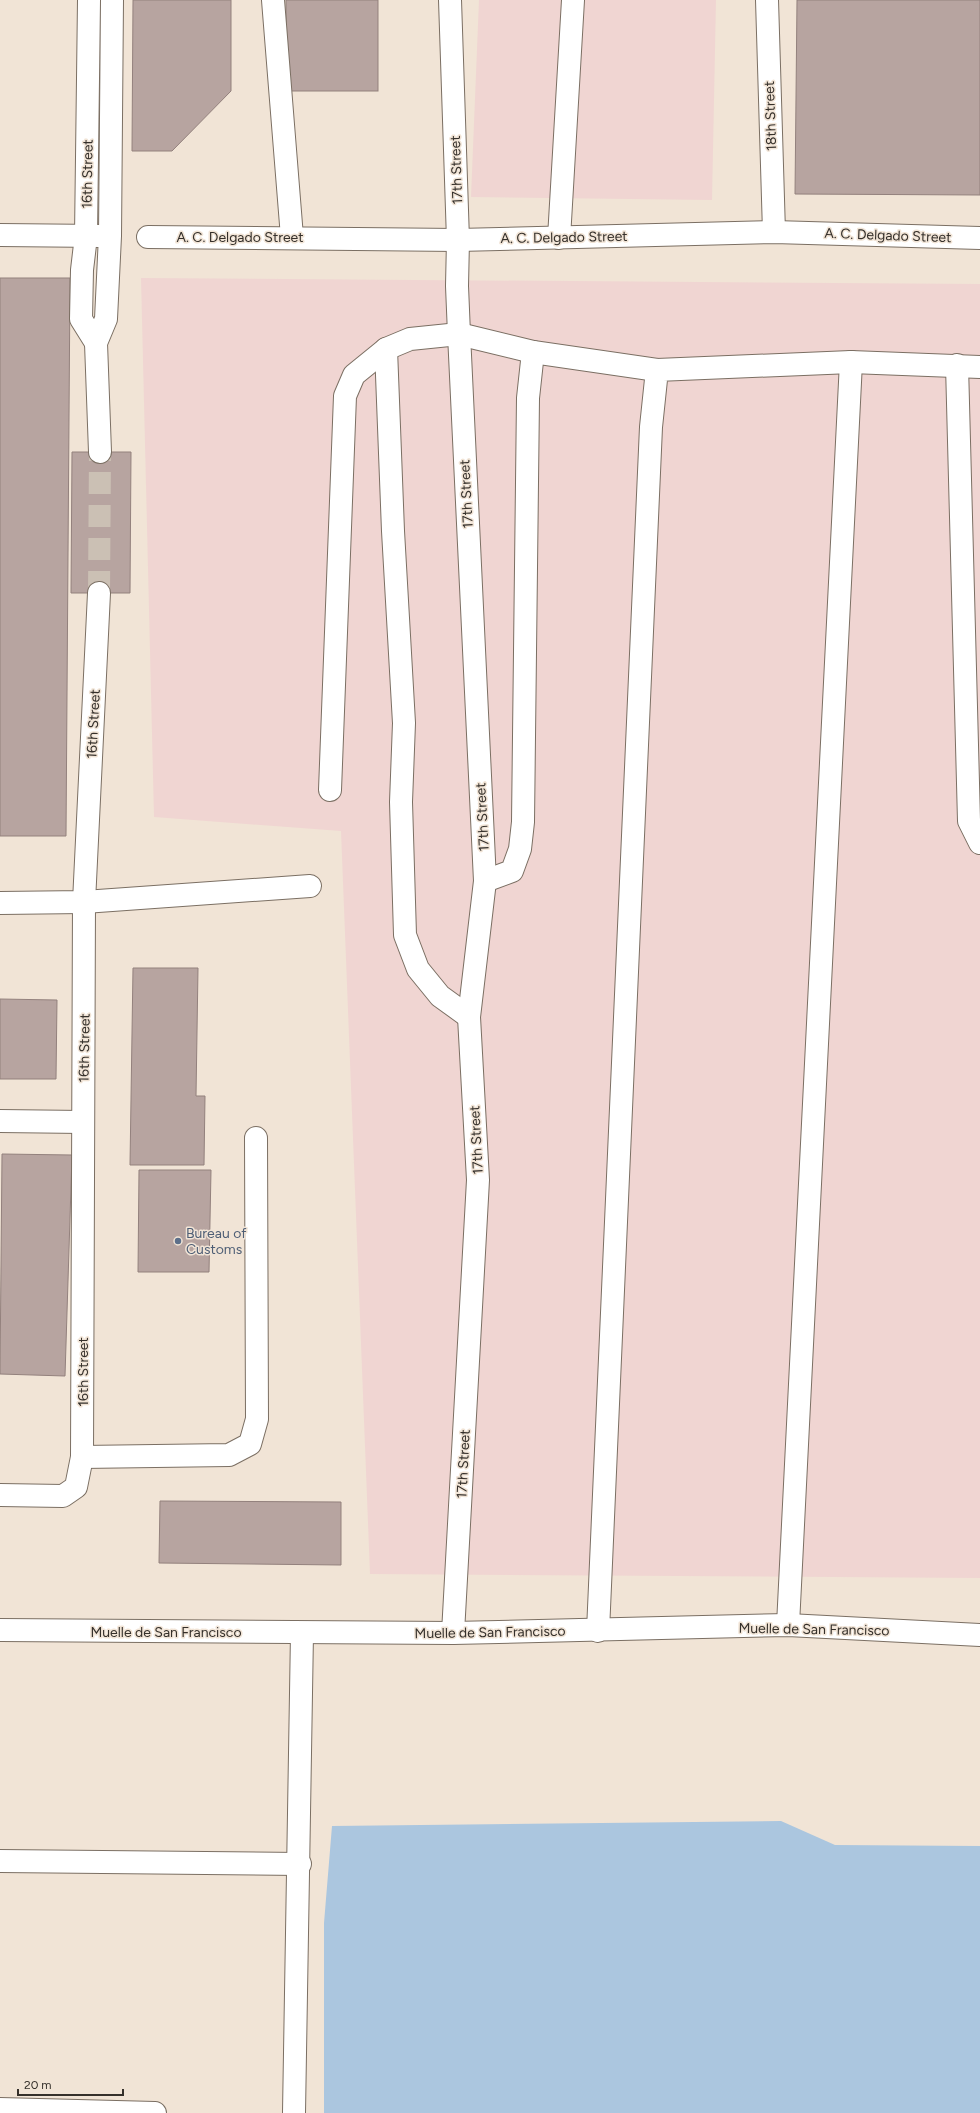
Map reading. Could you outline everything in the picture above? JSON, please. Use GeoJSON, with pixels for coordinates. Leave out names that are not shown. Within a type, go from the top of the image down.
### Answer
{"type":"FeatureCollection","features":[{"type":"Feature","properties":{"kind":"street","name":"16th Street"},"geometry":{"type":"LineString","coordinates":[[89,0],[86,236],[82,270],[81,319],[96,344]]}},
{"type":"Feature","properties":{"kind":"street","name":"16th Street"},"geometry":{"type":"LineString","coordinates":[[100,452],[96,344],[106,319],[110,236],[112,0]]}},
{"type":"Feature","properties":{"kind":"street"},"geometry":{"type":"LineString","coordinates":[[273,0],[292,237]]}},
{"type":"Feature","properties":{"kind":"street","name":"17th Street"},"geometry":{"type":"LineString","coordinates":[[450,0],[458,240],[457,286],[485,881],[469,1017],[478,1180],[453,1634]]}},
{"type":"Feature","properties":{"kind":"street"},"geometry":{"type":"LineString","coordinates":[[559,238],[573,0]]}},
{"type":"Feature","properties":{"kind":"street","name":"18th Street"},"geometry":{"type":"LineString","coordinates":[[767,0],[774,232]]}},
{"type":"Feature","properties":{"kind":"street","name":"A. C. Delgado Street"},"geometry":{"type":"LineString","coordinates":[[148,237],[292,237],[458,240],[774,232],[980,238]]}},
{"type":"Feature","properties":{"kind":"street"},"geometry":{"type":"LineString","coordinates":[[0,235],[110,236]]}},
{"type":"Feature","properties":{"kind":"street"},"geometry":{"type":"LineString","coordinates":[[330,790],[345,396],[354,375],[386,349],[410,339],[459,334],[533,352],[656,370],[850,362],[980,367]]}},
{"type":"Feature","properties":{"kind":"street"},"geometry":{"type":"LineString","coordinates":[[386,349],[392,531],[404,723],[401,802],[405,935],[418,969],[440,996],[469,1017]]}},
{"type":"Feature","properties":{"kind":"street"},"geometry":{"type":"LineString","coordinates":[[485,881],[512,871],[520,849],[523,822],[528,398],[533,352]]}},
{"type":"Feature","properties":{"kind":"street"},"geometry":{"type":"LineString","coordinates":[[788,1625],[850,362]]}},
{"type":"Feature","properties":{"kind":"street"},"geometry":{"type":"LineString","coordinates":[[956,365],[969,821],[980,843]]}},
{"type":"Feature","properties":{"kind":"street"},"geometry":{"type":"LineString","coordinates":[[598,1631],[651,435],[656,370]]}},
{"type":"Feature","properties":{"kind":"street","name":"16th Street"},"geometry":{"type":"LineString","coordinates":[[0,1495],[63,1496],[76,1486],[82,1457],[84,902],[99,593]]}},
{"type":"Feature","properties":{"kind":"street"},"geometry":{"type":"LineString","coordinates":[[0,903],[84,902],[310,886]]}},
{"type":"Feature","properties":{"kind":"street"},"geometry":{"type":"LineString","coordinates":[[0,1121],[83,1122]]}},
{"type":"Feature","properties":{"kind":"street"},"geometry":{"type":"LineString","coordinates":[[82,1457],[229,1455],[250,1444],[257,1419],[256,1138]]}},
{"type":"Feature","properties":{"kind":"street","name":"Muelle de San Francisco"},"geometry":{"type":"LineString","coordinates":[[0,1630],[453,1634],[788,1625],[980,1636]]}},
{"type":"Feature","properties":{"kind":"street"},"geometry":{"type":"LineString","coordinates":[[294,2113],[300,1864],[302,1633]]}},
{"type":"Feature","properties":{"kind":"street"},"geometry":{"type":"LineString","coordinates":[[0,1861],[300,1864]]}},
{"type":"Feature","properties":{"kind":"street"},"geometry":{"type":"LineString","coordinates":[[0,2109],[155,2113]]}},
{"type":"Feature","properties":{"kind":"shaded area"},"geometry":{"type":"Polygon","coordinates":[[[479,0],[716,0],[712,200],[471,197],[479,0]]]}},
{"type":"Feature","properties":{"kind":"shaded area"},"geometry":{"type":"Polygon","coordinates":[[[141,278],[980,284],[980,1578],[370,1574],[341,831],[154,817],[141,278]]]}},
{"type":"Feature","properties":{"kind":"water"},"geometry":{"type":"Polygon","coordinates":[[[781,1821],[835,1845],[980,1846],[980,2113],[324,2113],[324,1923],[332,1826],[781,1821]]]}},
{"type":"Feature","properties":{"kind":"pier"},"geometry":{"type":"Polygon","coordinates":[[[322,1923],[324,1923],[324,2113],[322,2113],[322,1923]]]}},
{"type":"Feature","properties":{"kind":"building"},"geometry":{"type":"Polygon","coordinates":[[[133,0],[231,0],[231,91],[172,151],[132,151],[133,0]]]}},
{"type":"Feature","properties":{"kind":"building"},"geometry":{"type":"Polygon","coordinates":[[[286,0],[378,0],[378,91],[286,91],[286,0]]]}},
{"type":"Feature","properties":{"kind":"building"},"geometry":{"type":"Polygon","coordinates":[[[797,0],[980,0],[980,195],[795,194],[797,0]]]}},
{"type":"Feature","properties":{"kind":"building"},"geometry":{"type":"Polygon","coordinates":[[[0,278],[70,278],[66,836],[0,836],[0,278]]]}},
{"type":"Feature","properties":{"kind":"building"},"geometry":{"type":"Polygon","coordinates":[[[72,452],[131,452],[130,593],[71,593],[72,452]]]}},
{"type":"Feature","properties":{"kind":"building"},"geometry":{"type":"Polygon","coordinates":[[[133,968],[198,968],[196,1096],[205,1096],[204,1165],[130,1165],[133,968]]]}},
{"type":"Feature","properties":{"kind":"building"},"geometry":{"type":"Polygon","coordinates":[[[0,999],[57,1000],[56,1079],[0,1079],[0,999]]]}},
{"type":"Feature","properties":{"kind":"building"},"geometry":{"type":"Polygon","coordinates":[[[2,1154],[72,1155],[65,1376],[0,1374],[2,1154]]]}},
{"type":"Feature","properties":{"kind":"building"},"geometry":{"type":"Polygon","coordinates":[[[139,1170],[211,1170],[209,1272],[138,1272],[139,1170]]]}},
{"type":"Feature","properties":{"kind":"building"},"geometry":{"type":"Polygon","coordinates":[[[160,1501],[341,1502],[341,1565],[159,1563],[160,1501]]]}},
{"type":"Feature","properties":{"kind":"tunnel"},"geometry":{"type":"LineString","coordinates":[[99,593],[100,452]]}},
{"type":"Feature","properties":{"kind":"place","name":"Bureau of Customs"},"geometry":{"type":"Point","coordinates":[178,1241]}}]}
